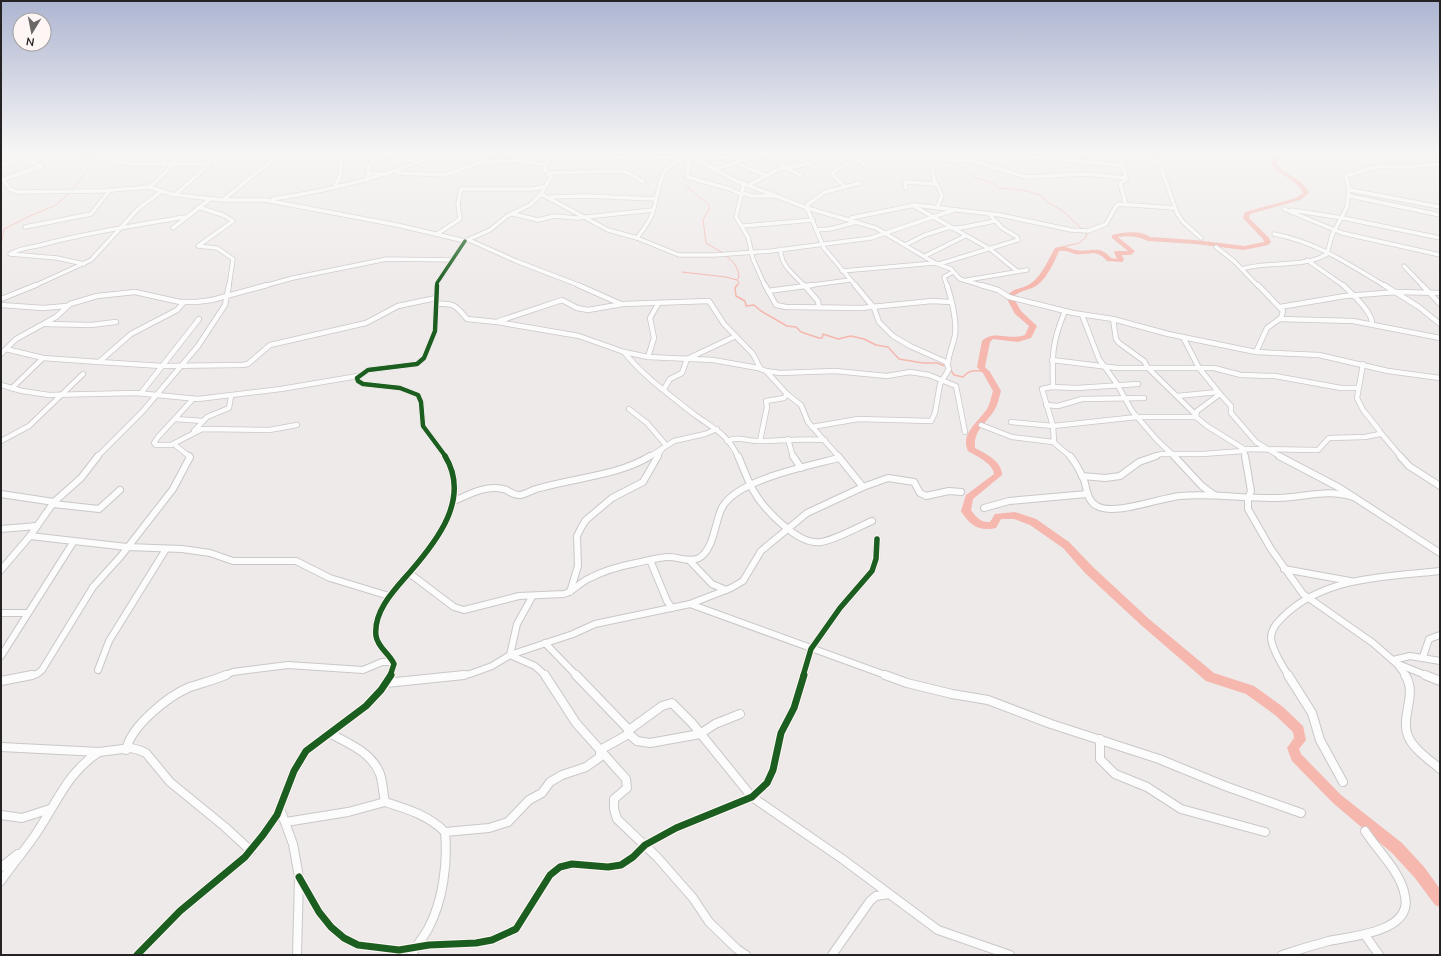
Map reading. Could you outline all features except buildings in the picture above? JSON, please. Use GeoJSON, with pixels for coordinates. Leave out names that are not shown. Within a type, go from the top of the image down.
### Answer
{"type":"FeatureCollection","features":[{"type":"Feature","properties":{"kind":"street"},"geometry":{"type":"LineString","coordinates":[[25,227],[32,227],[55,220],[91,214],[105,197]]}},
{"type":"Feature","properties":{"kind":"street"},"geometry":{"type":"LineString","coordinates":[[1,299],[23,291],[84,264],[94,258],[139,208],[154,197]]}},
{"type":"Feature","properties":{"kind":"street"},"geometry":{"type":"LineString","coordinates":[[189,197],[222,200],[265,200],[312,207],[467,241],[623,304]]}},
{"type":"Feature","properties":{"kind":"street"},"geometry":{"type":"LineString","coordinates":[[222,200],[227,197]]}},
{"type":"Feature","properties":{"kind":"street"},"geometry":{"type":"LineString","coordinates":[[265,200],[283,197]]}},
{"type":"Feature","properties":{"kind":"street"},"geometry":{"type":"LineString","coordinates":[[436,234],[460,219],[458,204],[459,197]]}},
{"type":"Feature","properties":{"kind":"street"},"geometry":{"type":"LineString","coordinates":[[1,385],[35,394],[64,395],[141,393],[193,399],[231,396],[358,376],[377,367],[412,365],[421,362],[435,331],[438,281],[467,241],[490,230],[513,214],[530,205],[538,197]]}},
{"type":"Feature","properties":{"kind":"street"},"geometry":{"type":"LineString","coordinates":[[550,197],[564,197]]}},
{"type":"Feature","properties":{"kind":"street"},"geometry":{"type":"LineString","coordinates":[[550,197],[572,212],[608,230],[637,238],[651,245],[679,255],[752,253],[871,238],[887,234],[932,216],[954,210]]}},
{"type":"Feature","properties":{"kind":"street"},"geometry":{"type":"LineString","coordinates":[[607,197],[655,198],[652,214],[637,238]]}},
{"type":"Feature","properties":{"kind":"street"},"geometry":{"type":"LineString","coordinates":[[741,197],[736,215],[743,226],[753,259],[773,302],[781,306],[874,308],[932,302],[951,302]]}},
{"type":"Feature","properties":{"kind":"street"},"geometry":{"type":"LineString","coordinates":[[780,197],[807,208],[858,221],[887,234],[953,272],[964,280],[998,290],[1009,297],[1082,315],[1113,319],[1183,337],[1256,352],[1319,355],[1363,364],[1392,372],[1440,378]]}},
{"type":"Feature","properties":{"kind":"street"},"geometry":{"type":"LineString","coordinates":[[817,197],[809,202],[807,208],[813,220],[821,244],[874,308],[879,322],[899,340],[948,363]]}},
{"type":"Feature","properties":{"kind":"street"},"geometry":{"type":"LineString","coordinates":[[937,208],[941,197]]}},
{"type":"Feature","properties":{"kind":"street"},"geometry":{"type":"LineString","coordinates":[[1124,197],[1126,205]]}},
{"type":"Feature","properties":{"kind":"street"},"geometry":{"type":"LineString","coordinates":[[1170,197],[1174,208],[1183,222],[1201,238]]}},
{"type":"Feature","properties":{"kind":"street"},"geometry":{"type":"LineString","coordinates":[[1242,269],[1259,263],[1307,260],[1325,256],[1328,250],[1331,234],[1343,218],[1350,197]]}},
{"type":"Feature","properties":{"kind":"street"},"geometry":{"type":"LineString","coordinates":[[1353,197],[1440,215]]}},
{"type":"Feature","properties":{"kind":"street"},"geometry":{"type":"LineString","coordinates":[[1387,197],[1440,207]]}},
{"type":"Feature","properties":{"kind":"street"},"geometry":{"type":"LineString","coordinates":[[1395,198],[1396,205]]}},
{"type":"Feature","properties":{"kind":"street"},"geometry":{"type":"LineString","coordinates":[[173,228],[185,217],[210,199]]}},
{"type":"Feature","properties":{"kind":"street"},"geometry":{"type":"LineString","coordinates":[[847,218],[912,205],[988,213],[1034,221],[1071,230],[1088,231],[1106,224],[1116,206],[1126,205],[1174,208]]}},
{"type":"Feature","properties":{"kind":"street"},"geometry":{"type":"LineString","coordinates":[[912,205],[990,249],[1017,271]]}},
{"type":"Feature","properties":{"kind":"street"},"geometry":{"type":"LineString","coordinates":[[1,570],[30,536],[54,503],[81,478],[94,460],[142,412],[182,366],[213,325],[228,296],[228,284],[233,262],[232,257],[217,248],[198,246],[233,220],[224,215],[198,207]]}},
{"type":"Feature","properties":{"kind":"street"},"geometry":{"type":"LineString","coordinates":[[1440,238],[1343,218],[1283,209],[1334,230],[1370,240],[1440,255]]}},
{"type":"Feature","properties":{"kind":"street"},"geometry":{"type":"LineString","coordinates":[[513,214],[535,220],[554,216],[584,217],[653,210]]}},
{"type":"Feature","properties":{"kind":"street"},"geometry":{"type":"LineString","coordinates":[[842,271],[937,263],[990,249],[1019,238],[1005,231],[988,213]]}},
{"type":"Feature","properties":{"kind":"street"},"geometry":{"type":"LineString","coordinates":[[84,264],[57,258],[10,254],[21,248],[35,247],[69,238],[185,217]]}},
{"type":"Feature","properties":{"kind":"street"},"geometry":{"type":"LineString","coordinates":[[743,226],[813,220]]}},
{"type":"Feature","properties":{"kind":"street"},"geometry":{"type":"LineString","coordinates":[[816,230],[840,227],[858,221]]}},
{"type":"Feature","properties":{"kind":"street"},"geometry":{"type":"LineString","coordinates":[[905,245],[925,235],[951,227],[960,228],[995,222]]}},
{"type":"Feature","properties":{"kind":"street"},"geometry":{"type":"LineString","coordinates":[[1274,234],[1300,239],[1328,250],[1397,292],[1440,324]]}},
{"type":"Feature","properties":{"kind":"street"},"geometry":{"type":"LineString","coordinates":[[925,256],[965,236]]}},
{"type":"Feature","properties":{"kind":"street"},"geometry":{"type":"LineString","coordinates":[[1216,247],[1242,269],[1264,294],[1280,307],[1283,314],[1279,320],[1267,328],[1256,352]]}},
{"type":"Feature","properties":{"kind":"street"},"geometry":{"type":"LineString","coordinates":[[781,249],[780,256],[783,262],[818,301],[819,307]]}},
{"type":"Feature","properties":{"kind":"street"},"geometry":{"type":"LineString","coordinates":[[1,305],[43,308],[67,306],[97,296],[126,292],[142,293],[184,302],[207,300],[228,296],[293,278],[387,259],[402,258],[453,260]]}},
{"type":"Feature","properties":{"kind":"street"},"geometry":{"type":"LineString","coordinates":[[1307,260],[1328,273],[1355,295],[1372,319],[1372,323]]}},
{"type":"Feature","properties":{"kind":"street"},"geometry":{"type":"LineString","coordinates":[[1404,266],[1440,304]]}},
{"type":"Feature","properties":{"kind":"street"},"geometry":{"type":"LineString","coordinates":[[964,280],[1027,270]]}},
{"type":"Feature","properties":{"kind":"street"},"geometry":{"type":"LineString","coordinates":[[812,427],[858,420],[931,421],[935,413],[942,380],[949,369],[948,363],[955,334],[951,302],[944,277],[953,272]]}},
{"type":"Feature","properties":{"kind":"street"},"geometry":{"type":"LineString","coordinates":[[768,291],[850,280]]}},
{"type":"Feature","properties":{"kind":"street"},"geometry":{"type":"LineString","coordinates":[[1280,307],[1355,295],[1397,292],[1440,293]]}},
{"type":"Feature","properties":{"kind":"street"},"geometry":{"type":"LineString","coordinates":[[497,322],[562,300],[585,310],[623,304],[711,302],[724,324],[753,354],[760,368]]}},
{"type":"Feature","properties":{"kind":"street"},"geometry":{"type":"LineString","coordinates":[[6,349],[44,358],[162,366],[248,364],[270,345],[366,323],[398,306],[436,301],[451,303],[469,319],[497,322],[590,339],[624,352],[648,357],[689,358],[760,368],[766,371],[780,373],[835,371],[887,376],[910,372],[924,374],[956,386],[965,432]]}},
{"type":"Feature","properties":{"kind":"street"},"geometry":{"type":"LineString","coordinates":[[99,362],[131,334],[177,310],[184,302]]}},
{"type":"Feature","properties":{"kind":"street"},"geometry":{"type":"LineString","coordinates":[[648,357],[654,344],[655,334],[650,318],[658,304]]}},
{"type":"Feature","properties":{"kind":"street"},"geometry":{"type":"LineString","coordinates":[[1,354],[16,339],[42,323],[56,317],[67,306]]}},
{"type":"Feature","properties":{"kind":"street"},"geometry":{"type":"LineString","coordinates":[[1053,387],[1052,360],[1054,340],[1065,311]]}},
{"type":"Feature","properties":{"kind":"street"},"geometry":{"type":"LineString","coordinates":[[1082,315],[1086,322],[1096,354],[1117,384],[1124,398],[1137,417],[1202,486],[1215,496]]}},
{"type":"Feature","properties":{"kind":"street"},"geometry":{"type":"LineString","coordinates":[[141,393],[198,319]]}},
{"type":"Feature","properties":{"kind":"street"},"geometry":{"type":"LineString","coordinates":[[1113,319],[1117,336],[1116,339],[1119,343],[1141,358],[1148,368],[1189,410],[1196,415],[1202,423],[1230,439],[1244,450],[1251,491],[1248,498],[1248,509],[1284,569],[1307,597],[1373,643],[1395,662],[1407,677],[1410,691],[1406,724],[1408,736],[1420,751],[1440,769]]}},
{"type":"Feature","properties":{"kind":"street"},"geometry":{"type":"LineString","coordinates":[[1279,320],[1340,319],[1372,323],[1410,333],[1440,338]]}},
{"type":"Feature","properties":{"kind":"street"},"geometry":{"type":"LineString","coordinates":[[42,323],[91,325],[116,322]]}},
{"type":"Feature","properties":{"kind":"street"},"geometry":{"type":"LineString","coordinates":[[664,390],[670,379],[682,373],[686,361],[689,358],[736,336]]}},
{"type":"Feature","properties":{"kind":"street"},"geometry":{"type":"LineString","coordinates":[[1183,337],[1199,368],[1231,406],[1231,413],[1253,439],[1291,463],[1325,479],[1440,553]]}},
{"type":"Feature","properties":{"kind":"street"},"geometry":{"type":"LineString","coordinates":[[624,352],[639,370],[697,416],[717,429],[736,452],[751,486],[769,512],[788,529],[806,541],[822,542],[872,521]]}},
{"type":"Feature","properties":{"kind":"street"},"geometry":{"type":"LineString","coordinates":[[12,388],[44,358]]}},
{"type":"Feature","properties":{"kind":"street"},"geometry":{"type":"LineString","coordinates":[[1052,360],[1105,367],[1219,369],[1241,375],[1274,376],[1341,388],[1357,388]]}},
{"type":"Feature","properties":{"kind":"street"},"geometry":{"type":"LineString","coordinates":[[1363,364],[1357,388],[1358,403],[1409,466],[1440,486]]}},
{"type":"Feature","properties":{"kind":"street"},"geometry":{"type":"LineString","coordinates":[[766,371],[804,410],[805,418],[863,487]]}},
{"type":"Feature","properties":{"kind":"street"},"geometry":{"type":"LineString","coordinates":[[1,441],[26,429],[64,395],[83,374]]}},
{"type":"Feature","properties":{"kind":"street"},"geometry":{"type":"LineString","coordinates":[[137,955],[194,899],[240,862],[251,850],[266,832],[280,810],[299,760],[307,750],[331,734],[365,706],[386,683],[392,672],[394,662],[379,645],[376,637],[377,620],[389,596],[409,573],[441,528],[454,501],[455,485],[452,467],[423,425],[421,399],[418,395],[400,388],[363,384],[358,382],[358,376]]}},
{"type":"Feature","properties":{"kind":"street"},"geometry":{"type":"LineString","coordinates":[[1054,442],[1053,426],[1042,389],[1053,387],[1082,388],[1117,384],[1138,384]]}},
{"type":"Feature","properties":{"kind":"street"},"geometry":{"type":"LineString","coordinates":[[1177,396],[1219,393]]}},
{"type":"Feature","properties":{"kind":"street"},"geometry":{"type":"LineString","coordinates":[[1011,422],[1053,426],[1137,417],[1196,415],[1219,393]]}},
{"type":"Feature","properties":{"kind":"street"},"geometry":{"type":"LineString","coordinates":[[760,441],[767,408],[766,401],[784,398],[787,394]]}},
{"type":"Feature","properties":{"kind":"street"},"geometry":{"type":"LineString","coordinates":[[193,399],[154,443],[162,446],[175,445],[193,433],[203,421],[229,408],[231,396]]}},
{"type":"Feature","properties":{"kind":"street"},"geometry":{"type":"LineString","coordinates":[[1046,405],[1058,406],[1082,399],[1144,398]]}},
{"type":"Feature","properties":{"kind":"street"},"geometry":{"type":"LineString","coordinates":[[629,409],[647,424],[665,446]]}},
{"type":"Feature","properties":{"kind":"street"},"geometry":{"type":"LineString","coordinates":[[175,419],[203,421]]}},
{"type":"Feature","properties":{"kind":"street"},"geometry":{"type":"LineString","coordinates":[[193,433],[208,429],[232,431],[269,430],[297,425]]}},
{"type":"Feature","properties":{"kind":"street"},"geometry":{"type":"LineString","coordinates":[[981,425],[1011,437],[1046,439],[1054,442],[1068,454],[1082,476],[1087,494],[1094,505],[1109,509],[1176,497],[1215,496],[1282,498],[1332,492],[1343,493],[1353,497]]}},
{"type":"Feature","properties":{"kind":"street"},"geometry":{"type":"LineString","coordinates":[[454,501],[479,490],[492,488],[504,489],[514,495],[524,494],[538,488],[636,465],[674,441],[705,434],[717,429]]}},
{"type":"Feature","properties":{"kind":"street"},"geometry":{"type":"LineString","coordinates":[[1082,476],[1105,478],[1120,476],[1139,462],[1154,456],[1171,454],[1202,454],[1267,448],[1318,450],[1329,438],[1375,436],[1380,432]]}},
{"type":"Feature","properties":{"kind":"street"},"geometry":{"type":"LineString","coordinates":[[727,441],[737,438],[760,441],[788,439],[824,440]]}},
{"type":"Feature","properties":{"kind":"street"},"geometry":{"type":"LineString","coordinates":[[788,439],[792,455],[801,468]]}},
{"type":"Feature","properties":{"kind":"street"},"geometry":{"type":"LineString","coordinates":[[1,681],[41,672],[93,587],[173,489],[190,457],[175,445]]}},
{"type":"Feature","properties":{"kind":"street"},"geometry":{"type":"LineString","coordinates":[[570,592],[578,566],[577,536],[582,526],[586,520],[612,498],[643,482],[665,446]]}},
{"type":"Feature","properties":{"kind":"street"},"geometry":{"type":"LineString","coordinates":[[409,573],[458,609],[467,610],[519,596],[532,597],[570,592],[589,578],[635,563],[673,557],[689,560],[699,558],[704,553],[715,533],[721,511],[734,493],[770,477],[839,458]]}},
{"type":"Feature","properties":{"kind":"street"},"geometry":{"type":"LineString","coordinates":[[386,683],[444,678],[470,674],[492,666],[510,655],[595,624],[690,604],[726,590],[743,581],[761,551],[807,513],[863,487],[892,478],[916,483],[920,493],[926,496],[949,491],[961,492]]}},
{"type":"Feature","properties":{"kind":"street"},"geometry":{"type":"LineString","coordinates":[[1,494],[99,509],[120,490]]}},
{"type":"Feature","properties":{"kind":"street"},"geometry":{"type":"LineString","coordinates":[[984,508],[1009,501],[1087,494]]}},
{"type":"Feature","properties":{"kind":"street"},"geometry":{"type":"LineString","coordinates":[[1,529],[37,526]]}},
{"type":"Feature","properties":{"kind":"street"},"geometry":{"type":"LineString","coordinates":[[30,536],[127,547],[210,553],[228,560],[296,561],[330,578],[389,596]]}},
{"type":"Feature","properties":{"kind":"street"},"geometry":{"type":"LineString","coordinates":[[300,877],[319,912],[344,938],[358,945],[413,952],[429,945],[476,943],[516,929],[526,916],[550,875],[560,867],[572,864],[608,867],[621,865],[645,846],[676,828],[752,797],[767,783],[773,770],[781,733],[794,708],[811,649],[840,608],[872,571],[876,559],[877,539]]}},
{"type":"Feature","properties":{"kind":"street"},"geometry":{"type":"LineString","coordinates":[[1,656],[74,541]]}},
{"type":"Feature","properties":{"kind":"street"},"geometry":{"type":"LineString","coordinates":[[98,670],[109,641],[166,549]]}},
{"type":"Feature","properties":{"kind":"street"},"geometry":{"type":"LineString","coordinates":[[650,560],[667,601],[672,608]]}},
{"type":"Feature","properties":{"kind":"street"},"geometry":{"type":"LineString","coordinates":[[689,560],[712,584],[726,590]]}},
{"type":"Feature","properties":{"kind":"street"},"geometry":{"type":"LineString","coordinates":[[1284,569],[1351,581]]}},
{"type":"Feature","properties":{"kind":"street"},"geometry":{"type":"LineString","coordinates":[[1343,782],[1320,740],[1312,713],[1285,671],[1271,639],[1273,629],[1278,621],[1307,597],[1351,581],[1440,571]]}},
{"type":"Feature","properties":{"kind":"street"},"geometry":{"type":"LineString","coordinates":[[510,655],[517,624],[532,597]]}},
{"type":"Feature","properties":{"kind":"street"},"geometry":{"type":"LineString","coordinates":[[690,604],[907,683],[952,694],[988,700],[1051,724],[1100,739],[1300,813]]}},
{"type":"Feature","properties":{"kind":"street"},"geometry":{"type":"LineString","coordinates":[[1,613],[28,613]]}},
{"type":"Feature","properties":{"kind":"street"},"geometry":{"type":"LineString","coordinates":[[1424,657],[1429,638],[1440,635]]}},
{"type":"Feature","properties":{"kind":"street"},"geometry":{"type":"LineString","coordinates":[[545,643],[637,741],[650,743],[700,734],[715,724],[740,714]]}},
{"type":"Feature","properties":{"kind":"street"},"geometry":{"type":"LineString","coordinates":[[510,655],[527,660],[542,670],[551,682],[569,715],[626,779],[628,784],[624,791],[614,799],[614,809],[617,819],[645,846],[693,898],[709,922],[737,949],[746,955]]}},
{"type":"Feature","properties":{"kind":"street"},"geometry":{"type":"LineString","coordinates":[[1395,662],[1405,655],[1424,657],[1440,661]]}},
{"type":"Feature","properties":{"kind":"street"},"geometry":{"type":"LineString","coordinates":[[126,750],[128,741],[138,726],[166,702],[190,687],[203,684],[233,672],[288,665],[363,670],[382,662],[394,662]]}},
{"type":"Feature","properties":{"kind":"street"},"geometry":{"type":"LineString","coordinates":[[1395,662],[1440,681]]}},
{"type":"Feature","properties":{"kind":"street"},"geometry":{"type":"LineString","coordinates":[[600,750],[629,731],[662,706],[672,703],[700,734],[752,797],[842,858],[938,930],[1010,955]]}},
{"type":"Feature","properties":{"kind":"street"},"geometry":{"type":"LineString","coordinates":[[331,734],[363,751],[373,760],[380,775],[385,802]]}},
{"type":"Feature","properties":{"kind":"street"},"geometry":{"type":"LineString","coordinates":[[1100,739],[1100,760],[1120,777],[1147,787],[1181,809],[1266,832]]}},
{"type":"Feature","properties":{"kind":"street"},"geometry":{"type":"LineString","coordinates":[[1,747],[99,752],[126,750],[131,748],[146,753],[170,782],[226,827],[251,850]]}},
{"type":"Feature","properties":{"kind":"street"},"geometry":{"type":"LineString","coordinates":[[445,832],[488,828],[508,822],[529,800],[542,793],[550,782],[562,774],[594,763],[600,757],[600,750]]}},
{"type":"Feature","properties":{"kind":"street"},"geometry":{"type":"LineString","coordinates":[[1,880],[44,820],[62,788],[76,769],[99,752]]}},
{"type":"Feature","properties":{"kind":"street"},"geometry":{"type":"LineString","coordinates":[[286,822],[341,815],[385,802],[414,812],[439,826],[445,832],[446,853],[438,902],[429,928],[413,952]]}},
{"type":"Feature","properties":{"kind":"street"},"geometry":{"type":"LineString","coordinates":[[1,816],[22,818],[50,809]]}},
{"type":"Feature","properties":{"kind":"street"},"geometry":{"type":"LineString","coordinates":[[280,810],[286,822],[293,844],[300,877],[297,955]]}},
{"type":"Feature","properties":{"kind":"street"},"geometry":{"type":"LineString","coordinates":[[1282,955],[1336,939],[1365,935],[1393,924],[1402,916],[1406,908],[1406,897],[1385,858],[1365,831]]}},
{"type":"Feature","properties":{"kind":"street"},"geometry":{"type":"LineString","coordinates":[[1,867],[24,849]]}},
{"type":"Feature","properties":{"kind":"street"},"geometry":{"type":"LineString","coordinates":[[832,955],[870,901],[876,896],[889,894]]}},
{"type":"Feature","properties":{"kind":"street"},"geometry":{"type":"LineString","coordinates":[[1365,935],[1379,955]]}},
{"type":"Feature","properties":{"kind":"waterway"},"geometry":{"type":"LineString","coordinates":[[1,246],[4,229],[56,205],[66,197]]}},
{"type":"Feature","properties":{"kind":"waterway"},"geometry":{"type":"LineString","coordinates":[[699,197],[709,205],[709,209],[703,220],[706,243],[723,253]]}},
{"type":"Feature","properties":{"kind":"waterway"},"geometry":{"type":"LineString","coordinates":[[1042,197],[1049,203],[1063,211],[1082,229]]}},
{"type":"Feature","properties":{"kind":"waterway"},"geometry":{"type":"LineString","coordinates":[[1301,197],[1298,199],[1247,213],[1246,218],[1266,238],[1268,242],[1266,244],[1244,248],[1195,242],[1148,239],[1147,237],[1122,234],[1114,236],[1132,251],[1129,254],[1117,252],[1121,260],[1120,261],[1109,260],[1105,255],[1097,251],[1076,252],[1066,248],[1057,249],[1040,278],[1030,287],[1016,291],[1009,297],[1018,312],[1033,326],[1028,336],[1018,340],[992,337],[986,341],[981,367],[986,372],[997,391],[992,407],[973,432],[970,443],[971,449],[993,463],[998,470],[998,475],[969,497],[966,511],[974,521],[984,526],[993,525],[998,516],[1015,515],[1033,522],[1066,545],[1089,570],[1145,622],[1210,677],[1250,690],[1279,711],[1299,730],[1300,740],[1293,748],[1296,757],[1337,799],[1397,848],[1420,873],[1440,900]]}},
{"type":"Feature","properties":{"kind":"waterway"},"geometry":{"type":"LineString","coordinates":[[1062,247],[1079,243],[1087,236],[1085,232]]}},
{"type":"Feature","properties":{"kind":"waterway"},"geometry":{"type":"LineString","coordinates":[[726,256],[738,270],[739,277],[737,280]]}},
{"type":"Feature","properties":{"kind":"waterway"},"geometry":{"type":"LineString","coordinates":[[682,272],[726,277],[737,280]]}},
{"type":"Feature","properties":{"kind":"waterway"},"geometry":{"type":"LineString","coordinates":[[737,280],[739,283],[737,286]]}},
{"type":"Feature","properties":{"kind":"waterway"},"geometry":{"type":"LineString","coordinates":[[737,285],[735,288],[736,296],[745,301],[746,306],[754,305],[761,311],[787,326],[796,327],[801,332],[819,338],[822,338],[823,334],[838,339],[851,336],[864,339],[876,345],[888,347],[899,359],[923,363],[937,363],[945,366]]}},
{"type":"Feature","properties":{"kind":"waterway"},"geometry":{"type":"LineString","coordinates":[[950,369],[954,375],[963,377],[973,371],[986,372]]}},
{"type":"Feature","properties":{"kind":"cycle path"},"geometry":{"type":"LineString","coordinates":[[137,955],[180,911],[245,857],[277,815],[301,757],[312,746],[340,727],[366,706],[381,690],[392,673],[394,664],[390,657],[381,648],[377,640],[376,626],[379,616],[392,593],[421,559],[447,519],[454,502],[455,484],[448,461],[423,426],[421,418],[421,402],[418,395],[400,388],[363,384],[358,381],[357,378],[368,370],[417,364],[424,358],[435,331],[437,283],[465,241]]}},
{"type":"Feature","properties":{"kind":"cycle path"},"geometry":{"type":"LineString","coordinates":[[299,877],[319,912],[331,927],[344,938],[358,945],[399,950],[429,945],[476,943],[492,940],[516,929],[550,875],[560,867],[572,864],[608,867],[621,865],[633,857],[645,845],[676,828],[752,797],[767,783],[773,770],[781,733],[794,708],[811,649],[840,608],[872,571],[876,559],[877,539]]}}]}
